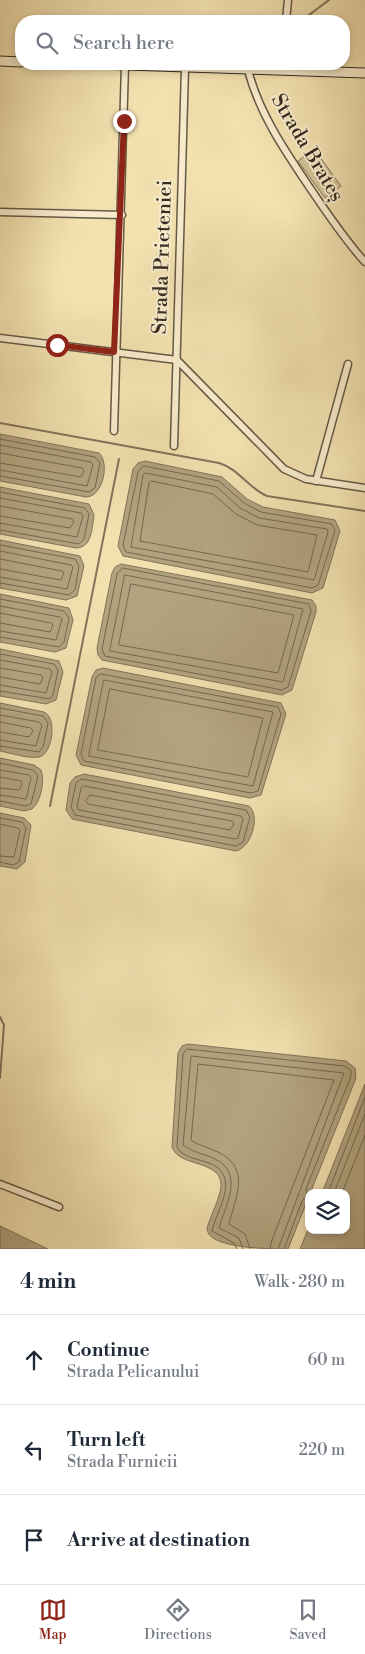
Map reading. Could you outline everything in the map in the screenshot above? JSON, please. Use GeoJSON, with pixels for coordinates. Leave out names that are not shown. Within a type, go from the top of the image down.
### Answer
{"type":"FeatureCollection","features":[{"type":"Feature","properties":{"kind":"street"},"geometry":{"type":"LineString","coordinates":[[287,15],[288,0]]}},
{"type":"Feature","properties":{"kind":"street"},"geometry":{"type":"LineString","coordinates":[[0,61],[15,62]]}},
{"type":"Feature","properties":{"kind":"street"},"geometry":{"type":"LineString","coordinates":[[114,431],[114,352],[122,215],[125,70]]}},
{"type":"Feature","properties":{"kind":"street","name":"Strada Prieteniei"},"geometry":{"type":"LineString","coordinates":[[174,446],[185,70]]}},
{"type":"Feature","properties":{"kind":"street","name":"Strada Brateș"},"geometry":{"type":"LineString","coordinates":[[248,70],[261,106],[281,144],[332,220],[365,262]]}},
{"type":"Feature","properties":{"kind":"street"},"geometry":{"type":"LineString","coordinates":[[324,70],[365,73]]}},
{"type":"Feature","properties":{"kind":"street"},"geometry":{"type":"LineString","coordinates":[[0,212],[122,215]]}},
{"type":"Feature","properties":{"kind":"street"},"geometry":{"type":"LineString","coordinates":[[0,338],[176,360],[276,463],[296,476],[365,488]]}},
{"type":"Feature","properties":{"kind":"street"},"geometry":{"type":"LineString","coordinates":[[316,481],[348,364]]}},
{"type":"Feature","properties":{"kind":"street"},"geometry":{"type":"LineString","coordinates":[[0,1184],[59,1207]]}},
{"type":"Feature","properties":{"kind":"shaded area"},"geometry":{"type":"Polygon","coordinates":[[[314,149],[341,186],[325,198],[298,161],[314,149]]]}},
{"type":"Feature","properties":{"kind":"water"},"geometry":{"type":"Polygon","coordinates":[[[0,434],[99,453],[104,464],[104,471],[103,479],[97,492],[92,496],[86,497],[0,481],[0,434]]]}},
{"type":"Feature","properties":{"kind":"water"},"geometry":{"type":"Polygon","coordinates":[[[145,461],[222,477],[247,499],[263,507],[335,520],[340,531],[323,588],[312,593],[123,556],[118,546],[133,469],[138,463],[145,461]]]}},
{"type":"Feature","properties":{"kind":"water"},"geometry":{"type":"Polygon","coordinates":[[[0,487],[89,504],[94,515],[92,531],[88,541],[85,545],[76,548],[0,534],[0,487]]]}},
{"type":"Feature","properties":{"kind":"water"},"geometry":{"type":"Polygon","coordinates":[[[0,540],[80,556],[84,566],[77,596],[66,600],[0,588],[0,540]]]}},
{"type":"Feature","properties":{"kind":"water"},"geometry":{"type":"Polygon","coordinates":[[[121,564],[312,600],[316,606],[316,612],[292,690],[282,695],[102,660],[98,655],[97,648],[112,573],[115,567],[121,564]]]}},
{"type":"Feature","properties":{"kind":"water"},"geometry":{"type":"Polygon","coordinates":[[[0,594],[69,608],[73,620],[66,648],[55,652],[0,642],[0,594]]]}},
{"type":"Feature","properties":{"kind":"water"},"geometry":{"type":"Polygon","coordinates":[[[0,649],[59,661],[63,672],[56,700],[46,704],[0,696],[0,649]]]}},
{"type":"Feature","properties":{"kind":"water"},"geometry":{"type":"Polygon","coordinates":[[[103,668],[281,703],[286,714],[261,795],[250,798],[81,765],[76,755],[92,677],[96,670],[103,668]]]}},
{"type":"Feature","properties":{"kind":"water"},"geometry":{"type":"Polygon","coordinates":[[[0,703],[44,712],[48,716],[51,721],[52,736],[44,755],[30,757],[0,751],[0,703]]]}},
{"type":"Feature","properties":{"kind":"water"},"geometry":{"type":"Polygon","coordinates":[[[0,758],[34,765],[41,770],[43,779],[41,791],[38,801],[32,809],[24,811],[0,806],[0,758]]]}},
{"type":"Feature","properties":{"kind":"water"},"geometry":{"type":"Polygon","coordinates":[[[84,774],[249,806],[253,811],[254,817],[253,831],[246,844],[236,851],[72,819],[66,810],[70,783],[75,777],[84,774]]]}},
{"type":"Feature","properties":{"kind":"water"},"geometry":{"type":"Polygon","coordinates":[[[0,813],[24,818],[31,825],[25,862],[17,869],[0,866],[0,813]]]}},
{"type":"Feature","properties":{"kind":"water"},"geometry":{"type":"Polygon","coordinates":[[[188,1044],[346,1061],[355,1068],[356,1078],[312,1189],[305,1189],[305,1206],[288,1249],[268,1249],[228,1244],[210,1235],[207,1228],[220,1192],[220,1178],[208,1168],[176,1154],[172,1147],[178,1053],[182,1046],[188,1044]]]}},
{"type":"Feature","properties":{"kind":"water"},"geometry":{"type":"Polygon","coordinates":[[[365,1084],[365,1249],[300,1249],[306,1234],[350,1234],[350,1189],[324,1189],[365,1084]]]}},
{"type":"Feature","properties":{"kind":"water"},"geometry":{"type":"Polygon","coordinates":[[[0,1226],[48,1249],[0,1249],[0,1226]]]}},
{"type":"Feature","properties":{"kind":"waterway"},"geometry":{"type":"LineString","coordinates":[[309,15],[329,0]]}},
{"type":"Feature","properties":{"kind":"waterway"},"geometry":{"type":"LineString","coordinates":[[0,423],[219,463],[232,470],[260,493],[267,496],[365,511]]}},
{"type":"Feature","properties":{"kind":"waterway"},"geometry":{"type":"LineString","coordinates":[[50,806],[119,459]]}},
{"type":"Feature","properties":{"kind":"waterway"},"geometry":{"type":"LineString","coordinates":[[0,1017],[4,1025],[0,1078]]}},
{"type":"Feature","properties":{"kind":"route"},"geometry":{"type":"LineString","coordinates":[[57,345],[114,352],[122,215],[124,121]]}}]}
